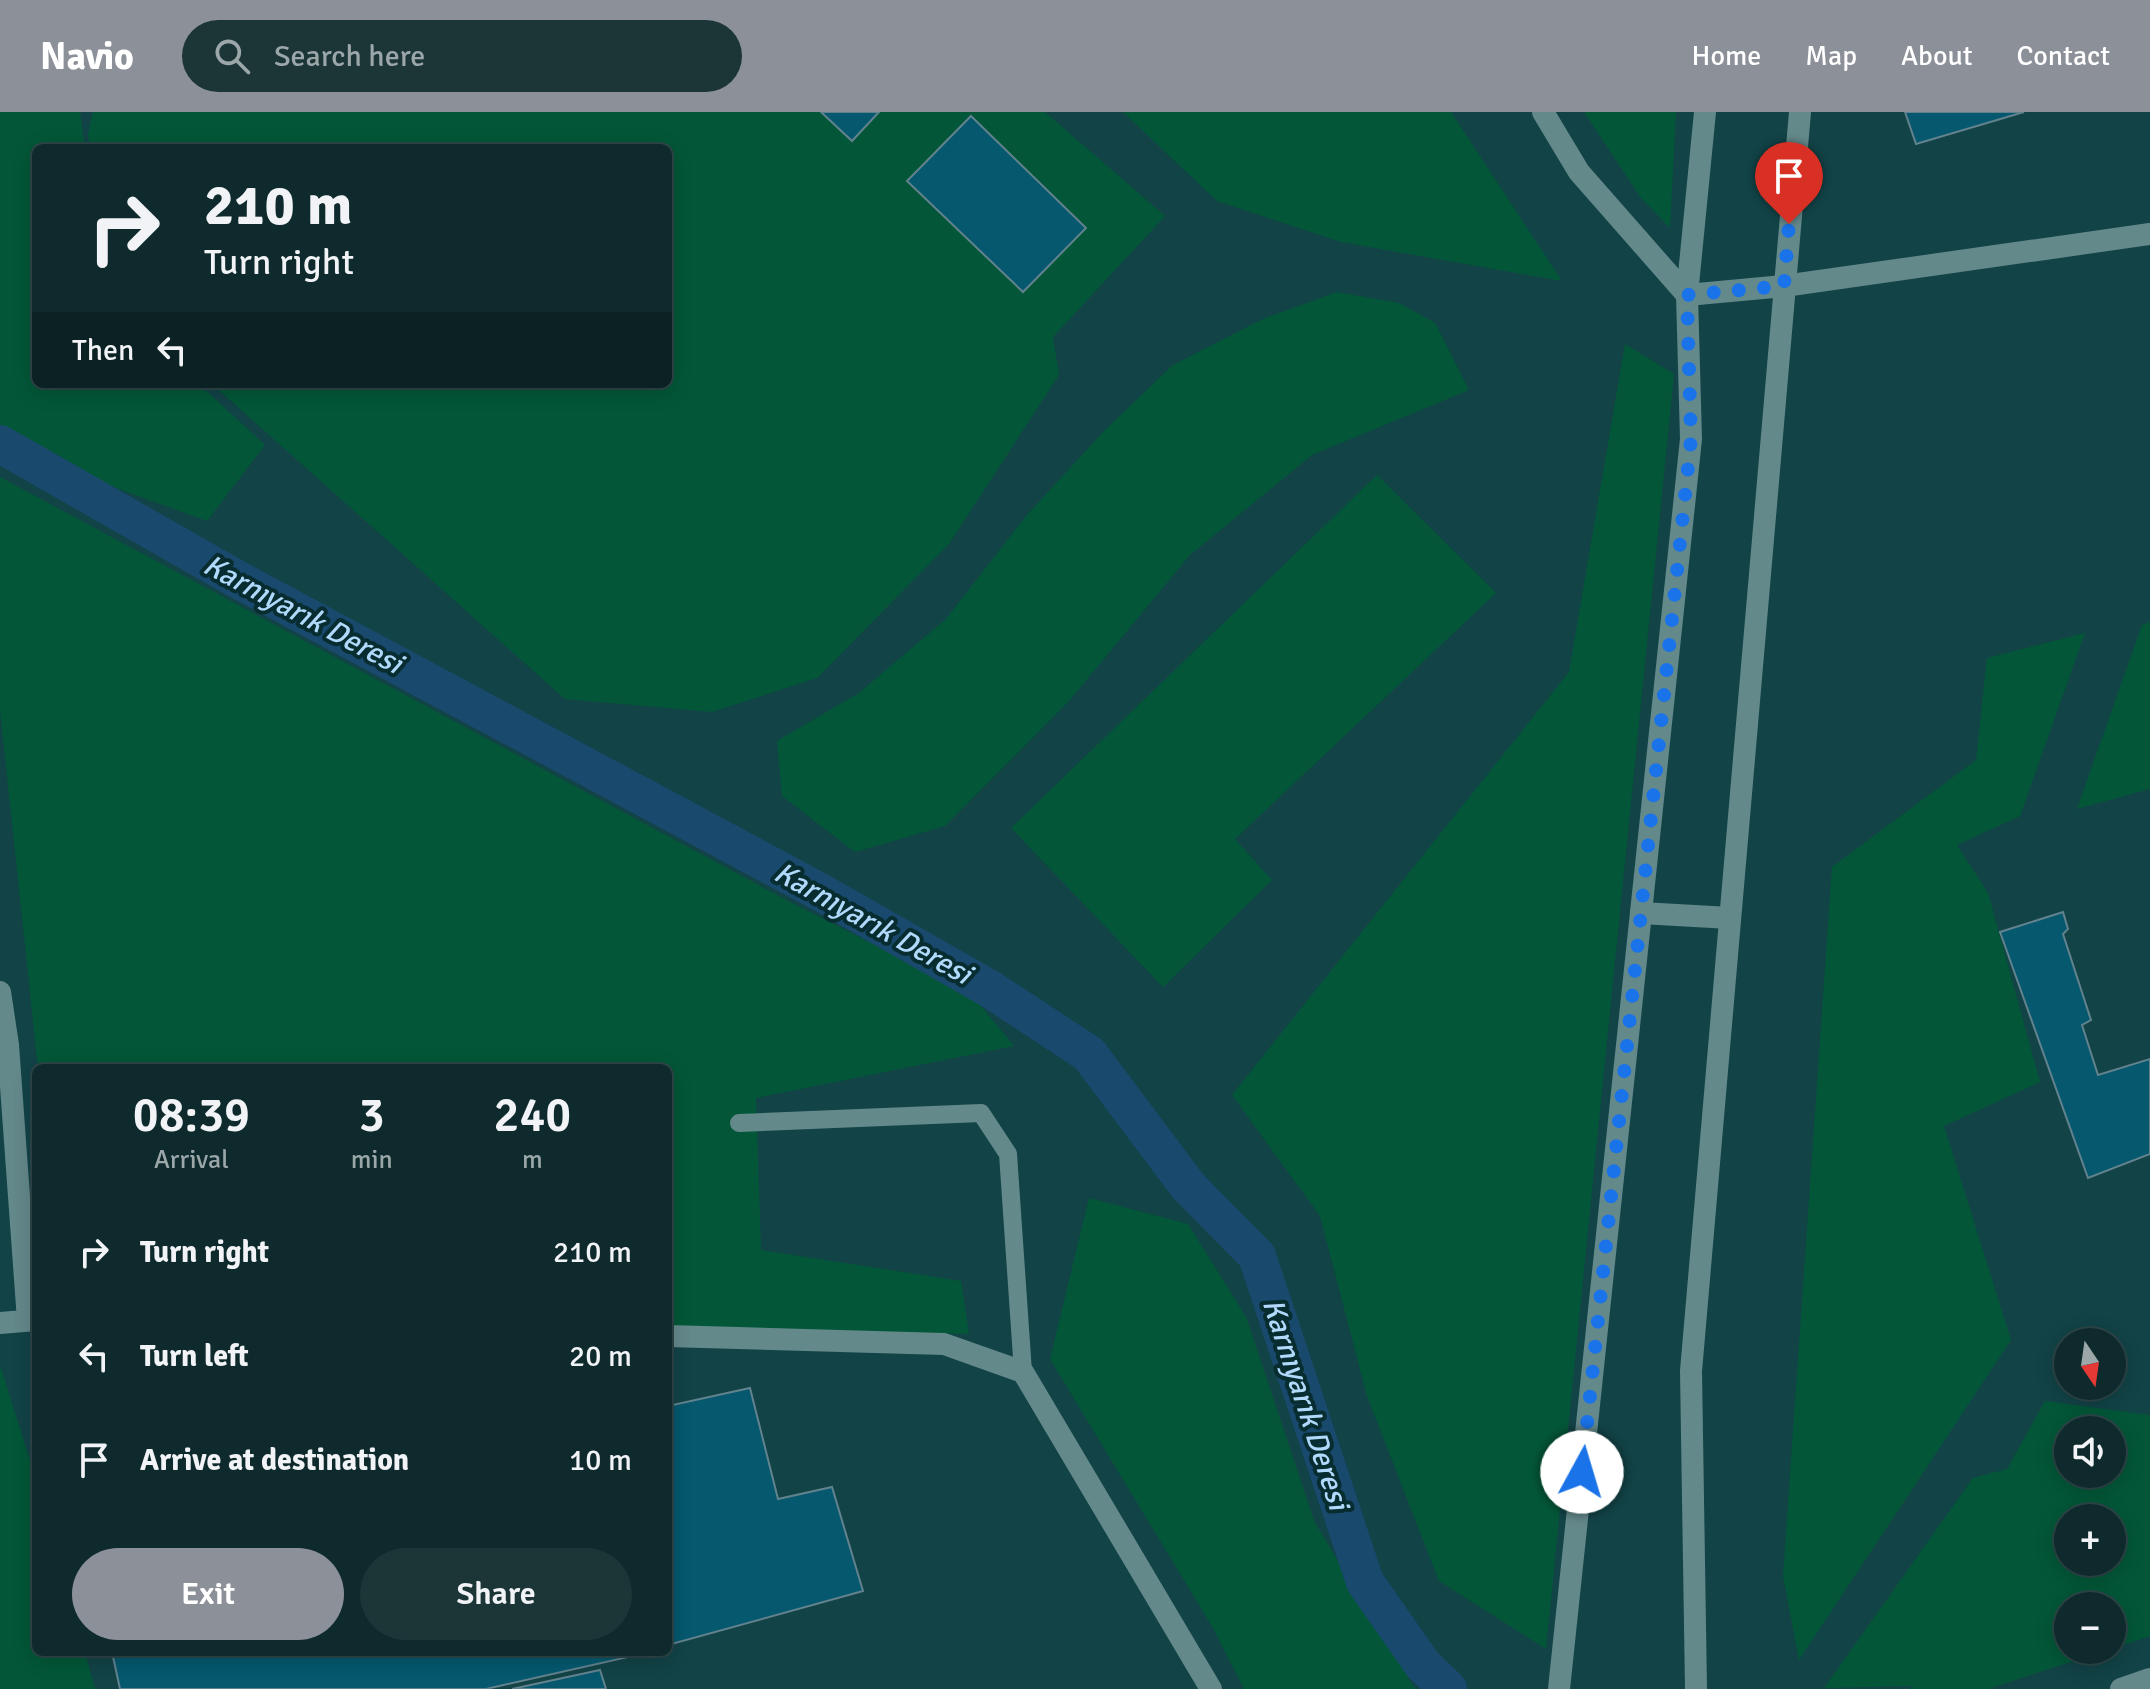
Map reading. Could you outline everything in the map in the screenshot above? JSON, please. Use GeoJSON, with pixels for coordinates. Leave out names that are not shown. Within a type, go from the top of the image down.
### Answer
{"type":"FeatureCollection","features":[{"type":"Feature","properties":{"kind":"street"},"geometry":{"type":"LineString","coordinates":[[1543,112],[1579,172],[1687,295]]}},
{"type":"Feature","properties":{"kind":"street"},"geometry":{"type":"LineString","coordinates":[[1559,1689],[1691,439],[1687,295],[1705,112]]}},
{"type":"Feature","properties":{"kind":"street"},"geometry":{"type":"LineString","coordinates":[[1696,1689],[1691,1371],[1800,112]]}},
{"type":"Feature","properties":{"kind":"street"},"geometry":{"type":"LineString","coordinates":[[1687,295],[1784,286],[2150,234]]}},
{"type":"Feature","properties":{"kind":"street"},"geometry":{"type":"LineString","coordinates":[[1641,913],[1730,918]]}},
{"type":"Feature","properties":{"kind":"street"},"geometry":{"type":"LineString","coordinates":[[0,992],[32,1320],[0,1323]]}},
{"type":"Feature","properties":{"kind":"street"},"geometry":{"type":"LineString","coordinates":[[672,1336],[944,1344],[1023,1372],[1211,1689]]}},
{"type":"Feature","properties":{"kind":"street"},"geometry":{"type":"LineString","coordinates":[[2121,1689],[2150,1679]]}},
{"type":"Feature","properties":{"kind":"lane"},"geometry":{"type":"LineString","coordinates":[[739,1123],[981,1113],[1008,1154],[1023,1372]]}},
{"type":"Feature","properties":{"kind":"shaded area"},"geometry":{"type":"Polygon","coordinates":[[[0,112],[2150,112],[2150,1689],[0,1689],[0,112]]]}},
{"type":"Feature","properties":{"kind":"green space"},"geometry":{"type":"Polygon","coordinates":[[[0,112],[80,112],[84,144],[32,144],[32,388],[203,388],[265,445],[207,521],[0,446],[0,112]]]}},
{"type":"Feature","properties":{"kind":"green space"},"geometry":{"type":"Polygon","coordinates":[[[93,112],[1045,112],[1165,216],[1053,337],[1059,375],[949,544],[817,678],[712,712],[565,699],[216,388],[672,388],[672,144],[89,144],[93,112]]]}},
{"type":"Feature","properties":{"kind":"green space"},"geometry":{"type":"Polygon","coordinates":[[[1123,112],[1451,112],[1562,281],[1341,242],[1217,201],[1123,112]]]}},
{"type":"Feature","properties":{"kind":"green space"},"geometry":{"type":"Polygon","coordinates":[[[1584,112],[1676,112],[1670,228],[1641,198],[1584,112]]]}},
{"type":"Feature","properties":{"kind":"green space"},"geometry":{"type":"Polygon","coordinates":[[[1337,292],[1399,303],[1435,323],[1469,390],[1312,455],[1190,555],[1069,701],[945,826],[855,852],[782,796],[777,741],[859,693],[946,619],[1026,516],[1105,430],[1173,365],[1263,319],[1337,292]]]}},
{"type":"Feature","properties":{"kind":"green space"},"geometry":{"type":"Polygon","coordinates":[[[1625,344],[1674,374],[1546,1649],[1439,1581],[1367,1396],[1320,1216],[1232,1095],[1569,672],[1625,344]]]}},
{"type":"Feature","properties":{"kind":"green space"},"geometry":{"type":"Polygon","coordinates":[[[1377,475],[1496,593],[1235,839],[1272,880],[1163,987],[1011,828],[1377,475]]]}},
{"type":"Feature","properties":{"kind":"green space"},"geometry":{"type":"Polygon","coordinates":[[[0,477],[790,902],[970,993],[1014,1046],[756,1098],[761,1250],[961,1281],[969,1334],[672,1328],[672,1064],[38,1064],[0,710],[0,477]]]}},
{"type":"Feature","properties":{"kind":"green space"},"geometry":{"type":"Polygon","coordinates":[[[2150,622],[2150,789],[2077,809],[2142,625],[2150,622]]]}},
{"type":"Feature","properties":{"kind":"green space"},"geometry":{"type":"Polygon","coordinates":[[[2085,633],[2020,816],[1957,845],[1988,893],[2040,1082],[1944,1126],[2011,1340],[1799,1660],[1783,1576],[1832,867],[1976,760],[1987,658],[2085,633]]]}},
{"type":"Feature","properties":{"kind":"green space"},"geometry":{"type":"Polygon","coordinates":[[[1089,1198],[1188,1224],[1246,1317],[1314,1521],[1415,1689],[1244,1689],[1213,1628],[1050,1359],[1089,1198]]]}},
{"type":"Feature","properties":{"kind":"green space"},"geometry":{"type":"Polygon","coordinates":[[[0,1365],[32,1467],[32,1656],[86,1656],[95,1689],[0,1689],[0,1365]]]}},
{"type":"Feature","properties":{"kind":"green space"},"geometry":{"type":"Polygon","coordinates":[[[2045,1401],[2150,1415],[2150,1636],[2126,1644],[2126,1592],[2054,1592],[2054,1664],[2064,1664],[1988,1689],[1908,1689],[1914,1686],[1824,1688],[1973,1478],[2007,1469],[2045,1401]]]}},
{"type":"Feature","properties":{"kind":"building"},"geometry":{"type":"Polygon","coordinates":[[[821,112],[879,112],[852,141],[821,112]]]}},
{"type":"Feature","properties":{"kind":"building"},"geometry":{"type":"Polygon","coordinates":[[[1905,112],[2024,112],[1916,144],[1905,112]]]}},
{"type":"Feature","properties":{"kind":"building"},"geometry":{"type":"Polygon","coordinates":[[[971,116],[1086,228],[1023,292],[907,181],[971,116]]]}},
{"type":"Feature","properties":{"kind":"building"},"geometry":{"type":"Polygon","coordinates":[[[2063,912],[2068,929],[2063,934],[2091,1020],[2082,1025],[2098,1075],[2150,1059],[2150,1154],[2088,1178],[2000,932],[2063,912]]]}},
{"type":"Feature","properties":{"kind":"building"},"geometry":{"type":"Polygon","coordinates":[[[750,1388],[778,1499],[832,1487],[863,1591],[672,1644],[672,1405],[750,1388]]]}},
{"type":"Feature","properties":{"kind":"building"},"geometry":{"type":"Polygon","coordinates":[[[113,1656],[633,1656],[486,1689],[120,1689],[113,1656]]]}},
{"type":"Feature","properties":{"kind":"building"},"geometry":{"type":"Polygon","coordinates":[[[600,1670],[606,1689],[512,1689],[600,1670]]]}},
{"type":"Feature","properties":{"kind":"waterway","name":"Karnıyarık Deresi"},"geometry":{"type":"LineString","coordinates":[[0,444],[235,578],[822,893],[990,989],[1089,1054],[1188,1186],[1257,1256],[1365,1582],[1423,1665],[1448,1689]]}},
{"type":"Feature","properties":{"kind":"route"},"geometry":{"type":"LineString","coordinates":[[1582,1472],[1691,439],[1687,295],[1784,286],[1789,224]]}}]}
